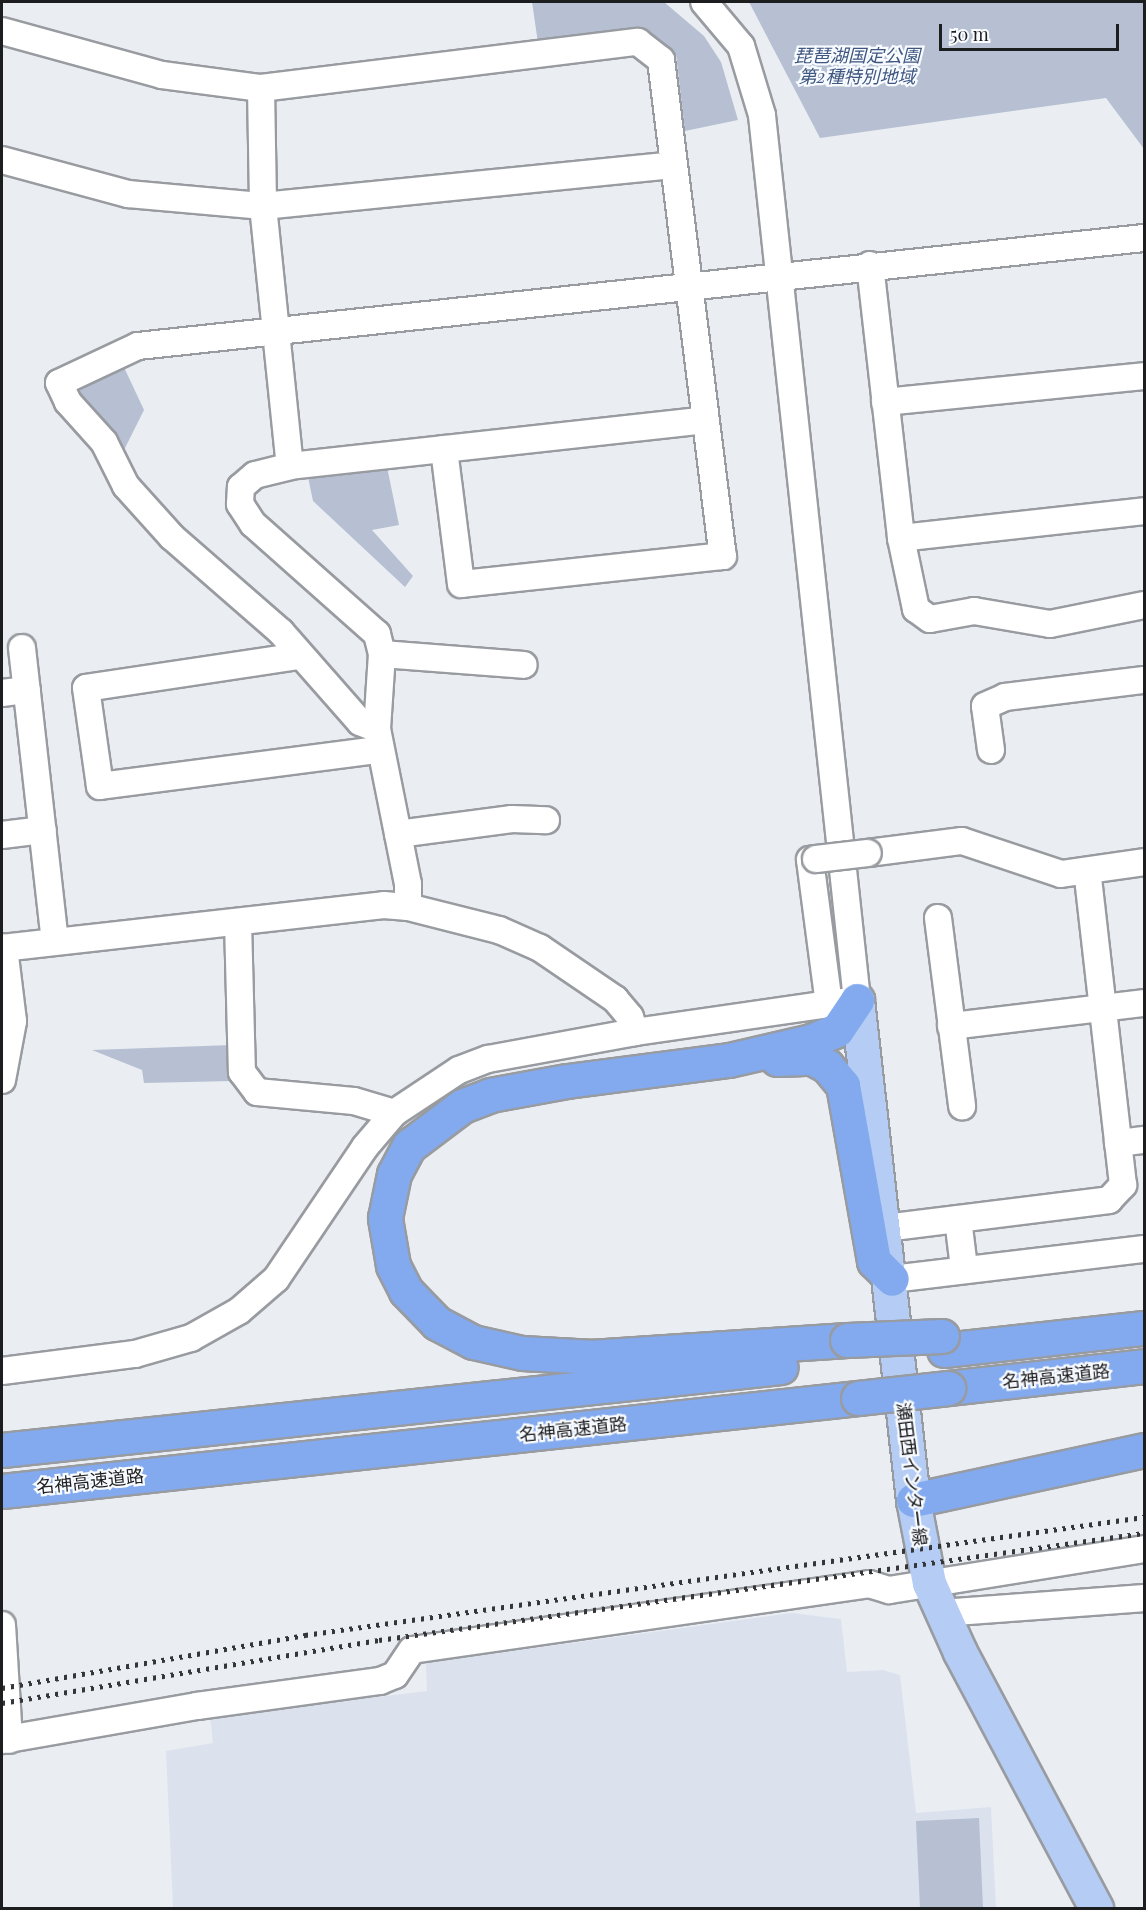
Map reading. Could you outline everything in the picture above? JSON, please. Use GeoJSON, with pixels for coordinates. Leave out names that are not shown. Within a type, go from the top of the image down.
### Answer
{"type":"FeatureCollection","features":[{"type":"Feature","properties":{"kind":"highway"},"geometry":{"type":"LineString","coordinates":[[843,1002],[837,1030],[811,1041],[729,1060],[567,1081],[490,1095],[462,1106],[409,1146],[394,1174],[385,1218],[393,1265],[406,1291],[437,1323],[473,1342],[522,1353],[605,1356],[849,1350]]}},
{"type":"Feature","properties":{"kind":"highway"},"geometry":{"type":"LineString","coordinates":[[729,1060],[812,1058],[827,1066],[843,1085],[874,1261],[892,1279]]}},
{"type":"Feature","properties":{"kind":"highway"},"geometry":{"type":"LineString","coordinates":[[2,1450],[849,1350],[1144,1328]]}},
{"type":"Feature","properties":{"kind":"highway","name":"名神高速道路"},"geometry":{"type":"LineString","coordinates":[[2,1491],[1144,1366]]}},
{"type":"Feature","properties":{"kind":"highway"},"geometry":{"type":"LineString","coordinates":[[914,1500],[1144,1450]]}},
{"type":"Feature","properties":{"kind":"main road","name":"瀬田西インター線"},"geometry":{"type":"LineString","coordinates":[[843,1002],[885,1228],[914,1500],[929,1583],[941,1613],[1096,1908]]}},
{"type":"Feature","properties":{"kind":"street"},"geometry":{"type":"LineString","coordinates":[[704,2],[741,46],[753,77],[762,115],[780,276],[843,1002]]}},
{"type":"Feature","properties":{"kind":"street"},"geometry":{"type":"LineString","coordinates":[[2,31],[162,75],[261,88],[638,42],[661,60],[704,420],[723,556],[461,584],[444,449]]}},
{"type":"Feature","properties":{"kind":"street"},"geometry":{"type":"LineString","coordinates":[[261,88],[263,206],[290,466]]}},
{"type":"Feature","properties":{"kind":"street"},"geometry":{"type":"LineString","coordinates":[[2,160],[128,194],[263,206],[673,165]]}},
{"type":"Feature","properties":{"kind":"street"},"geometry":{"type":"LineString","coordinates":[[378,740],[299,656],[281,632],[180,545],[134,494],[104,442],[68,402],[59,382],[138,346],[277,333],[870,265],[1144,238]]}},
{"type":"Feature","properties":{"kind":"street"},"geometry":{"type":"LineString","coordinates":[[870,265],[901,538],[915,609],[930,619],[974,611],[1050,624],[1144,605]]}},
{"type":"Feature","properties":{"kind":"street"},"geometry":{"type":"LineString","coordinates":[[885,402],[1144,375]]}},
{"type":"Feature","properties":{"kind":"street"},"geometry":{"type":"LineString","coordinates":[[408,907],[398,834],[378,740],[382,654],[377,634],[253,524],[240,504],[241,487],[255,475],[290,466],[704,420]]}},
{"type":"Feature","properties":{"kind":"street"},"geometry":{"type":"LineString","coordinates":[[901,538],[1144,511]]}},
{"type":"Feature","properties":{"kind":"street"},"geometry":{"type":"LineString","coordinates":[[22,648],[55,940]]}},
{"type":"Feature","properties":{"kind":"street"},"geometry":{"type":"LineString","coordinates":[[382,654],[524,665]]}},
{"type":"Feature","properties":{"kind":"street"},"geometry":{"type":"LineString","coordinates":[[299,656],[86,687],[100,786],[378,740]]}},
{"type":"Feature","properties":{"kind":"street"},"geometry":{"type":"LineString","coordinates":[[991,750],[985,706],[1005,698],[1144,680]]}},
{"type":"Feature","properties":{"kind":"street"},"geometry":{"type":"LineString","coordinates":[[2,693],[27,690]]}},
{"type":"Feature","properties":{"kind":"street"},"geometry":{"type":"LineString","coordinates":[[398,834],[512,819],[546,820]]}},
{"type":"Feature","properties":{"kind":"street"},"geometry":{"type":"LineString","coordinates":[[2,835],[43,830]]}},
{"type":"Feature","properties":{"kind":"street"},"geometry":{"type":"LineString","coordinates":[[843,1002],[810,860],[962,840],[1033,868],[1061,874],[1144,862]]}},
{"type":"Feature","properties":{"kind":"street"},"geometry":{"type":"LineString","coordinates":[[885,1228],[1109,1200],[1123,1185],[1087,871]]}},
{"type":"Feature","properties":{"kind":"street"},"geometry":{"type":"LineString","coordinates":[[2,1080],[13,1021],[3,948],[55,940],[384,905],[408,907],[499,930],[540,948],[615,999],[630,1017],[635,1032]]}},
{"type":"Feature","properties":{"kind":"street"},"geometry":{"type":"LineString","coordinates":[[938,918],[962,1106]]}},
{"type":"Feature","properties":{"kind":"street"},"geometry":{"type":"LineString","coordinates":[[238,922],[242,1072],[257,1092],[354,1101],[394,1113]]}},
{"type":"Feature","properties":{"kind":"street"},"geometry":{"type":"LineString","coordinates":[[2,1371],[135,1354],[191,1338],[239,1311],[276,1279],[359,1156],[394,1113],[434,1083],[488,1059],[635,1032],[843,1002]]}},
{"type":"Feature","properties":{"kind":"street"},"geometry":{"type":"LineString","coordinates":[[951,1026],[1144,1004]]}},
{"type":"Feature","properties":{"kind":"street"},"geometry":{"type":"LineString","coordinates":[[1118,1143],[1144,1140]]}},
{"type":"Feature","properties":{"kind":"street"},"geometry":{"type":"LineString","coordinates":[[958,1219],[964,1268]]}},
{"type":"Feature","properties":{"kind":"street"},"geometry":{"type":"LineString","coordinates":[[892,1279],[964,1268],[1144,1249]]}},
{"type":"Feature","properties":{"kind":"street"},"geometry":{"type":"LineString","coordinates":[[2,1625],[5,1740],[197,1706],[380,1681],[395,1675],[412,1650],[869,1584],[890,1590],[1144,1549]]}},
{"type":"Feature","properties":{"kind":"street"},"geometry":{"type":"LineString","coordinates":[[941,1613],[1144,1598]]}},
{"type":"Feature","properties":{"kind":"shaded area"},"geometry":{"type":"Polygon","coordinates":[[[792,1613],[841,1619],[847,1672],[883,1670],[900,1675],[916,1813],[991,1807],[996,1908],[173,1908],[166,1751],[213,1743],[210,1717],[427,1691],[426,1663],[792,1613]]]}},
{"type":"Feature","properties":{"kind":"green space"},"geometry":{"type":"Polygon","coordinates":[[[532,2],[664,2],[704,36],[721,62],[738,120],[685,131],[676,55],[645,29],[538,43],[532,2]]]}},
{"type":"Feature","properties":{"kind":"green space","name":"琵琶湖国定公園 第2種特別地域"},"geometry":{"type":"Polygon","coordinates":[[[749,2],[1144,2],[1144,149],[1106,98],[820,138],[749,2]]]}},
{"type":"Feature","properties":{"kind":"green space"},"geometry":{"type":"Polygon","coordinates":[[[122,363],[144,410],[123,452],[70,388],[122,363]]]}},
{"type":"Feature","properties":{"kind":"green space"},"geometry":{"type":"Polygon","coordinates":[[[387,467],[399,525],[372,530],[413,576],[405,587],[313,501],[308,477],[387,467]]]}},
{"type":"Feature","properties":{"kind":"green space"},"geometry":{"type":"Polygon","coordinates":[[[232,1045],[233,1081],[144,1083],[142,1070],[92,1050],[232,1045]]]}},
{"type":"Feature","properties":{"kind":"green space"},"geometry":{"type":"Polygon","coordinates":[[[979,1818],[983,1908],[920,1908],[916,1821],[979,1818]]]}},
{"type":"Feature","properties":{"kind":"railway"},"geometry":{"type":"LineString","coordinates":[[2,1688],[305,1635],[1144,1517]]}},
{"type":"Feature","properties":{"kind":"railway"},"geometry":{"type":"LineString","coordinates":[[2,1703],[379,1640],[1144,1533]]}}]}
